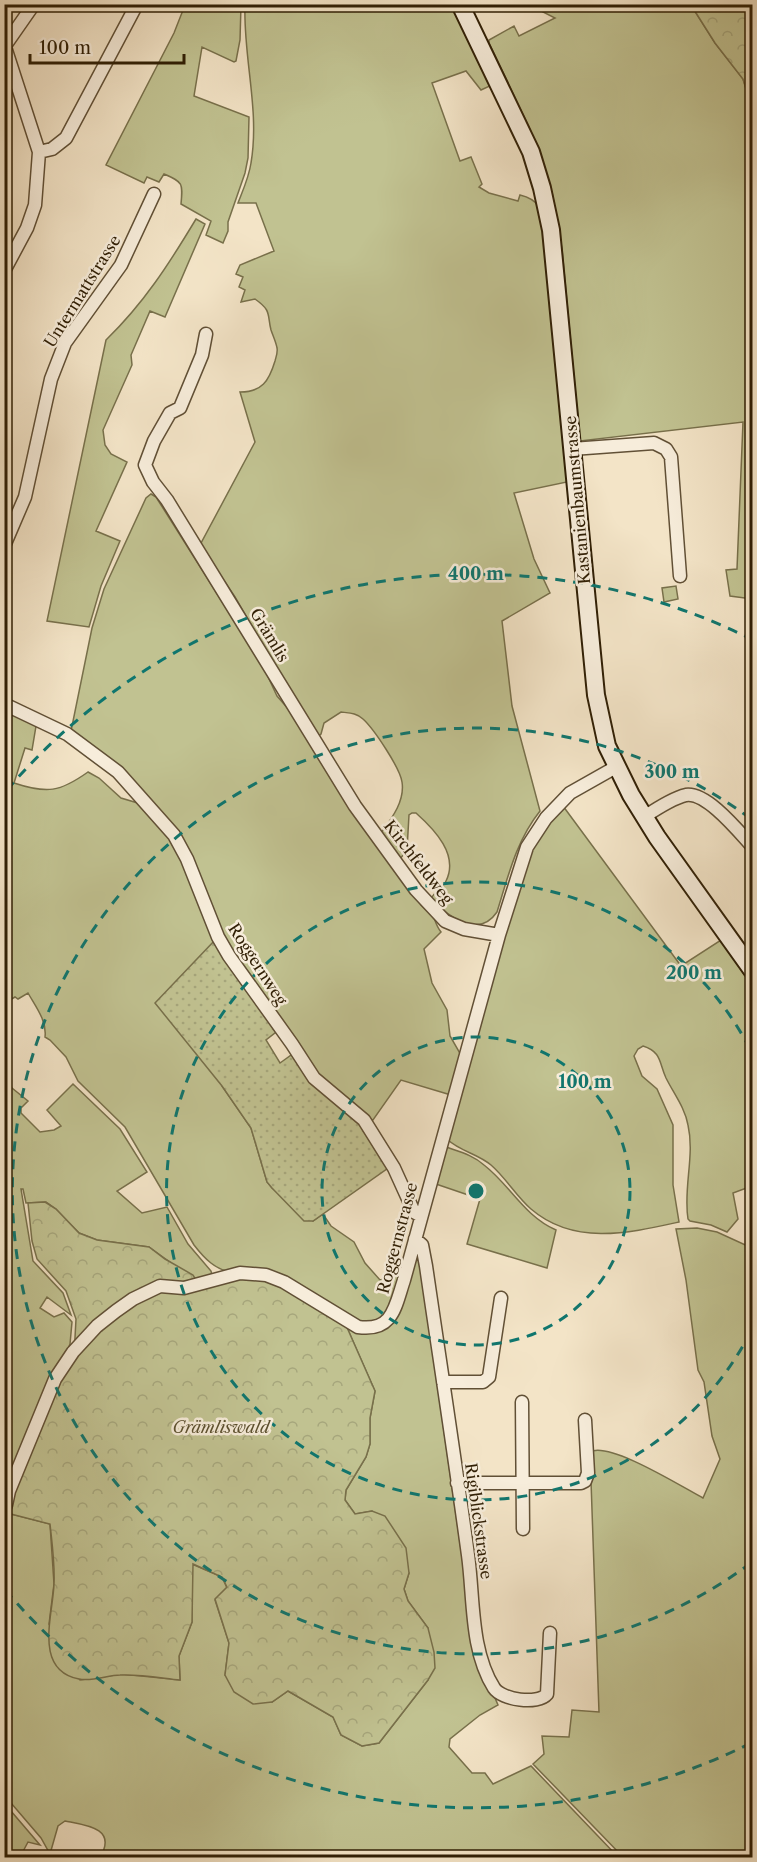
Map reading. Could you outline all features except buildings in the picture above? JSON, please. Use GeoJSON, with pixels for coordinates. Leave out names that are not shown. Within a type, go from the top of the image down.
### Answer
{"type":"FeatureCollection","features":[{"type":"Feature","properties":{"kind":"street"},"geometry":{"type":"LineString","coordinates":[[4,271],[27,228],[35,205],[39,152],[5,45],[34,4]]}},
{"type":"Feature","properties":{"kind":"street"},"geometry":{"type":"LineString","coordinates":[[39,152],[52,149],[66,138],[137,4]]}},
{"type":"Feature","properties":{"kind":"street","name":"Kastanienbaumstrasse"},"geometry":{"type":"LineString","coordinates":[[460,4],[531,152],[551,230],[596,695],[607,746],[644,817],[753,970]]}},
{"type":"Feature","properties":{"kind":"street","name":"Untermattstrasse"},"geometry":{"type":"LineString","coordinates":[[4,546],[25,497],[51,379],[65,343],[121,265],[154,194]]}},
{"type":"Feature","properties":{"kind":"street","name":"Grämlis"},"geometry":{"type":"LineString","coordinates":[[206,334],[202,355],[180,408],[170,413],[154,441],[145,465],[153,482],[167,500],[355,806]]}},
{"type":"Feature","properties":{"kind":"street"},"geometry":{"type":"LineString","coordinates":[[572,449],[654,443],[666,448],[673,477],[680,576]]}},
{"type":"Feature","properties":{"kind":"street","name":"Roggernweg"},"geometry":{"type":"LineString","coordinates":[[4,704],[67,734],[118,772],[174,835],[187,859],[218,937],[229,956],[314,1078],[364,1120],[389,1157],[414,1212],[421,1216]]}},
{"type":"Feature","properties":{"kind":"street","name":"Roggernstrasse"},"geometry":{"type":"LineString","coordinates":[[5,1505],[55,1379],[73,1352],[97,1326],[133,1299],[160,1286],[184,1288],[240,1273],[266,1275],[284,1281],[358,1327],[379,1326],[394,1312],[499,935],[527,847],[546,818],[572,792],[616,767]]}},
{"type":"Feature","properties":{"kind":"street"},"geometry":{"type":"LineString","coordinates":[[644,817],[686,795],[695,796],[718,811],[753,846]]}},
{"type":"Feature","properties":{"kind":"street","name":"Kirchfeldweg"},"geometry":{"type":"LineString","coordinates":[[355,806],[416,890],[444,921],[464,929],[499,935]]}},
{"type":"Feature","properties":{"kind":"street","name":"Rigiblickstrasse"},"geometry":{"type":"LineString","coordinates":[[415,1239],[419,1240],[422,1245],[426,1266],[468,1557],[476,1638],[489,1676],[499,1694],[539,1700],[546,1697],[550,1632]]}},
{"type":"Feature","properties":{"kind":"street"},"geometry":{"type":"LineString","coordinates":[[442,1382],[483,1382],[489,1377],[501,1298]]}},
{"type":"Feature","properties":{"kind":"street"},"geometry":{"type":"LineString","coordinates":[[522,1402],[523,1529]]}},
{"type":"Feature","properties":{"kind":"street"},"geometry":{"type":"LineString","coordinates":[[457,1483],[581,1483],[585,1481],[588,1473],[585,1420]]}},
{"type":"Feature","properties":{"kind":"green space"},"geometry":{"type":"Polygon","coordinates":[[[185,5],[241,5],[240,40],[236,61],[202,47],[194,96],[249,117],[248,158],[245,173],[223,243],[206,235],[211,221],[181,204],[182,187],[175,179],[164,174],[159,182],[147,177],[144,183],[106,165],[174,33],[185,5]]]}},
{"type":"Feature","properties":{"kind":"green space"},"geometry":{"type":"Polygon","coordinates":[[[245,5],[453,5],[492,85],[481,90],[466,71],[432,83],[460,161],[471,157],[482,184],[479,187],[489,193],[518,201],[520,195],[528,198],[538,205],[542,216],[546,238],[567,482],[514,493],[534,559],[550,593],[502,621],[512,706],[540,811],[519,847],[497,912],[481,924],[472,925],[454,918],[431,899],[446,881],[449,862],[443,844],[437,835],[416,813],[409,815],[407,850],[400,859],[381,833],[400,803],[402,782],[392,759],[373,731],[358,716],[341,712],[324,723],[321,734],[316,738],[235,597],[200,545],[255,442],[240,392],[254,390],[264,384],[270,374],[277,351],[266,310],[255,299],[241,302],[245,290],[239,287],[243,277],[236,274],[240,265],[274,251],[256,203],[238,203],[251,163],[254,123],[246,44],[245,5]]]}},
{"type":"Feature","properties":{"kind":"green space"},"geometry":{"type":"Polygon","coordinates":[[[534,5],[691,5],[715,43],[743,79],[752,108],[752,599],[730,596],[726,570],[737,569],[743,422],[580,441],[562,249],[552,192],[529,127],[489,43],[489,40],[514,26],[519,36],[555,18],[537,9],[534,5]]]}},
{"type":"Feature","properties":{"kind":"green space"},"geometry":{"type":"Polygon","coordinates":[[[691,5],[752,5],[752,108],[743,79],[715,43],[691,5]]]}},
{"type":"Feature","properties":{"kind":"green space"},"geometry":{"type":"Polygon","coordinates":[[[196,219],[205,224],[165,317],[150,311],[131,355],[132,365],[103,430],[105,445],[111,454],[127,462],[96,531],[120,541],[101,586],[89,627],[47,621],[106,340],[155,282],[196,219]]]}},
{"type":"Feature","properties":{"kind":"green space"},"geometry":{"type":"Polygon","coordinates":[[[151,494],[156,497],[264,668],[277,696],[291,712],[357,818],[420,899],[421,905],[432,913],[441,932],[424,949],[432,983],[447,1010],[450,1036],[461,1055],[451,1095],[401,1080],[373,1120],[366,1118],[321,1084],[227,950],[183,846],[71,731],[92,628],[104,589],[146,498],[151,494]]]}},
{"type":"Feature","properties":{"kind":"green space"},"geometry":{"type":"Polygon","coordinates":[[[676,586],[678,599],[664,602],[662,588],[676,586]]]}},
{"type":"Feature","properties":{"kind":"green space"},"geometry":{"type":"Polygon","coordinates":[[[5,706],[35,723],[36,726],[32,750],[25,748],[14,783],[36,789],[53,789],[69,784],[88,772],[99,778],[121,798],[141,804],[179,846],[217,938],[222,1086],[251,1128],[267,1182],[272,1188],[313,1221],[323,1214],[331,1226],[354,1242],[365,1263],[380,1280],[403,1273],[386,1317],[366,1325],[221,1269],[211,1263],[194,1245],[125,1127],[78,1081],[66,1057],[45,1037],[43,1020],[28,993],[5,1003],[5,706]]]}},
{"type":"Feature","properties":{"kind":"green space"},"geometry":{"type":"Polygon","coordinates":[[[563,806],[681,966],[721,940],[752,986],[752,1186],[733,1193],[738,1219],[727,1232],[688,1219],[690,1137],[687,1119],[657,1055],[643,1046],[634,1056],[642,1076],[657,1089],[673,1125],[673,1185],[679,1222],[641,1230],[602,1234],[565,1228],[548,1221],[531,1209],[491,1165],[448,1140],[467,1060],[530,854],[547,824],[563,806]]]}},
{"type":"Feature","properties":{"kind":"green space"},"geometry":{"type":"Polygon","coordinates":[[[217,938],[280,1029],[266,1040],[280,1063],[294,1053],[355,1114],[391,1166],[313,1221],[304,1221],[267,1182],[251,1128],[222,1086],[155,1003],[217,938]]]}},
{"type":"Feature","properties":{"kind":"green space"},"geometry":{"type":"Polygon","coordinates":[[[4,1076],[12,1088],[28,1101],[21,1108],[21,1113],[40,1132],[54,1130],[61,1126],[47,1110],[73,1084],[120,1129],[147,1172],[117,1191],[142,1213],[167,1207],[188,1244],[212,1275],[197,1282],[149,1247],[97,1240],[79,1233],[46,1202],[26,1203],[23,1189],[21,1189],[33,1261],[63,1293],[71,1315],[47,1297],[40,1308],[54,1317],[64,1313],[72,1322],[70,1344],[4,1504],[4,1076]]]}},
{"type":"Feature","properties":{"kind":"green space"},"geometry":{"type":"Polygon","coordinates":[[[446,1147],[480,1162],[526,1209],[556,1230],[547,1268],[467,1244],[480,1199],[433,1183],[446,1147]]]}},
{"type":"Feature","properties":{"kind":"green space","name":"Grämliswald"},"geometry":{"type":"Polygon","coordinates":[[[45,1202],[56,1209],[79,1233],[97,1240],[149,1247],[193,1275],[201,1288],[241,1274],[262,1276],[345,1323],[375,1391],[370,1418],[370,1444],[366,1457],[346,1490],[345,1500],[355,1514],[372,1511],[385,1516],[406,1548],[409,1573],[404,1589],[408,1601],[428,1628],[434,1652],[435,1668],[428,1680],[379,1743],[362,1746],[341,1735],[333,1717],[288,1691],[272,1702],[253,1704],[234,1692],[225,1675],[229,1643],[215,1599],[227,1587],[222,1577],[193,1564],[192,1622],[179,1656],[180,1680],[115,1675],[84,1680],[65,1674],[56,1665],[49,1640],[54,1576],[50,1524],[7,1513],[10,1495],[52,1390],[74,1356],[76,1319],[66,1291],[37,1259],[32,1241],[28,1203],[45,1202]]]}},
{"type":"Feature","properties":{"kind":"green space"},"geometry":{"type":"Polygon","coordinates":[[[697,1228],[717,1232],[752,1248],[752,1857],[623,1857],[533,1764],[544,1754],[542,1736],[569,1737],[572,1710],[599,1712],[590,1452],[599,1450],[629,1459],[703,1498],[720,1459],[712,1436],[704,1382],[698,1370],[686,1280],[676,1229],[697,1228]]]}},
{"type":"Feature","properties":{"kind":"green space"},"geometry":{"type":"Polygon","coordinates":[[[418,1250],[476,1654],[498,1705],[480,1715],[450,1739],[449,1747],[472,1773],[485,1773],[493,1784],[531,1766],[618,1857],[100,1857],[105,1840],[102,1834],[90,1827],[65,1821],[58,1826],[50,1854],[41,1838],[5,1796],[4,1559],[8,1534],[7,1513],[50,1524],[54,1584],[49,1624],[80,1680],[122,1674],[180,1680],[179,1656],[192,1622],[192,1564],[222,1577],[227,1588],[215,1600],[229,1643],[225,1675],[272,1702],[288,1691],[333,1717],[341,1735],[362,1746],[379,1743],[428,1680],[428,1628],[408,1601],[404,1589],[409,1573],[372,1511],[355,1514],[345,1500],[346,1490],[366,1457],[370,1444],[370,1418],[375,1391],[345,1323],[378,1331],[418,1250]]]}},
{"type":"Feature","properties":{"kind":"green space"},"geometry":{"type":"Polygon","coordinates":[[[5,1804],[40,1845],[28,1842],[20,1857],[5,1857],[5,1804]]]}}]}
